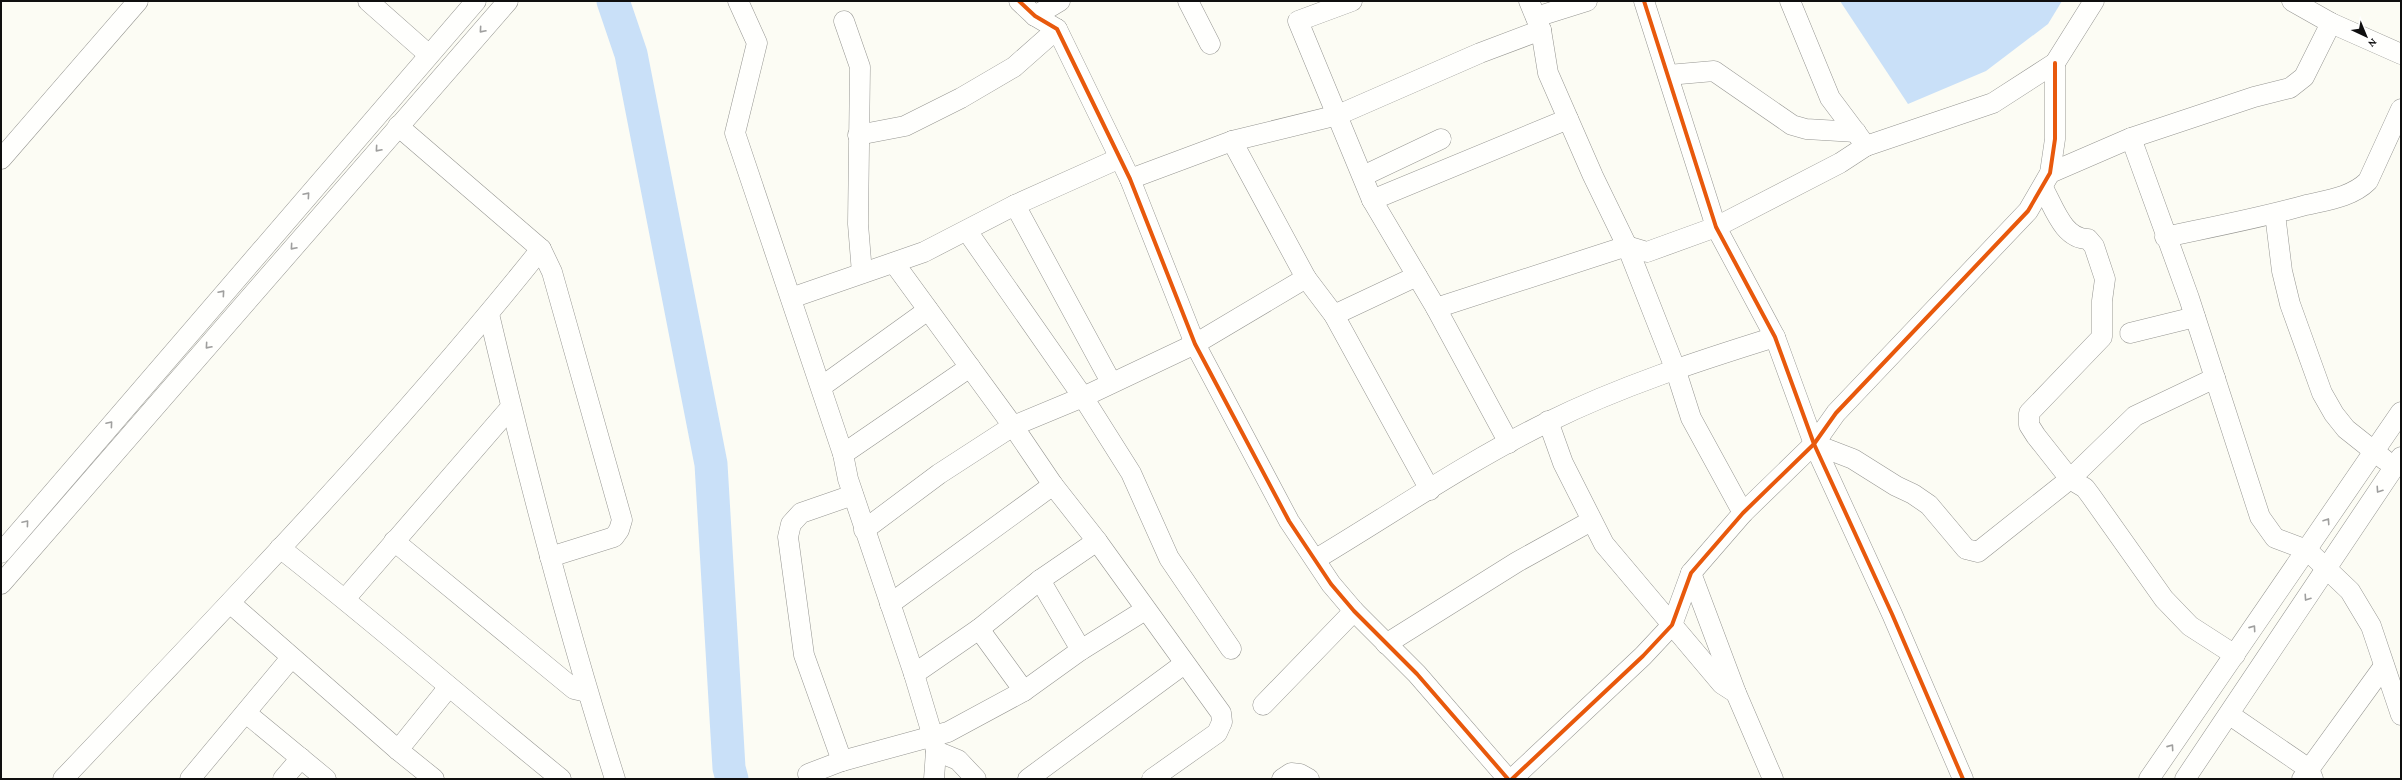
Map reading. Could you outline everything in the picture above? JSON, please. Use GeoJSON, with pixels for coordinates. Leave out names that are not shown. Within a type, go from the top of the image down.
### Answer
{"type":"FeatureCollection","features":[{"type":"Feature","properties":{"kind":"street"},"geometry":{"type":"LineString","coordinates":[[1,159],[138,1]]}},
{"type":"Feature","properties":{"kind":"street"},"geometry":{"type":"LineString","coordinates":[[368,1],[428,54]]}},
{"type":"Feature","properties":{"kind":"street"},"geometry":{"type":"LineString","coordinates":[[1,584],[508,1]]}},
{"type":"Feature","properties":{"kind":"street"},"geometry":{"type":"LineString","coordinates":[[738,1],[757,43],[735,133],[843,454],[853,495],[864,530],[914,674],[935,744],[934,779]]}},
{"type":"Feature","properties":{"kind":"street"},"geometry":{"type":"LineString","coordinates":[[1019,1],[1035,16],[1057,29],[1130,179],[1195,344],[1289,521],[1316,559],[1331,584],[1354,611],[1417,674],[1508,779]]}},
{"type":"Feature","properties":{"kind":"street"},"geometry":{"type":"LineString","coordinates":[[1035,16],[1060,1]]}},
{"type":"Feature","properties":{"kind":"street"},"geometry":{"type":"LineString","coordinates":[[1188,1],[1210,44]]}},
{"type":"Feature","properties":{"kind":"street"},"geometry":{"type":"LineString","coordinates":[[1352,1],[1298,21],[1372,200],[1436,308],[1509,444]]}},
{"type":"Feature","properties":{"kind":"street"},"geometry":{"type":"LineString","coordinates":[[1130,179],[1232,141],[1338,115],[1480,53],[1535,16],[1587,1]]}},
{"type":"Feature","properties":{"kind":"street"},"geometry":{"type":"LineString","coordinates":[[1644,1],[1716,227],[1775,337],[1814,444],[1892,614],[1963,779]]}},
{"type":"Feature","properties":{"kind":"street"},"geometry":{"type":"LineString","coordinates":[[1790,1],[1830,98],[1861,139]]}},
{"type":"Feature","properties":{"kind":"street"},"geometry":{"type":"LineString","coordinates":[[1668,74],[1714,71],[1792,125],[1861,139],[1993,104],[2055,64],[2094,1]]}},
{"type":"Feature","properties":{"kind":"street"},"geometry":{"type":"LineString","coordinates":[[2292,1],[2331,23],[2401,54]]}},
{"type":"Feature","properties":{"kind":"street"},"geometry":{"type":"LineString","coordinates":[[1,553],[428,54],[474,4]]}},
{"type":"Feature","properties":{"kind":"street"},"geometry":{"type":"LineString","coordinates":[[1535,16],[1548,73],[1627,246],[1675,368],[1692,418],[1743,513]]}},
{"type":"Feature","properties":{"kind":"street"},"geometry":{"type":"LineString","coordinates":[[844,21],[860,67],[858,224],[862,273]]}},
{"type":"Feature","properties":{"kind":"street"},"geometry":{"type":"LineString","coordinates":[[2046,180],[2131,138],[2254,97],[2290,88],[2298,84],[2304,77],[2331,23]]}},
{"type":"Feature","properties":{"kind":"street"},"geometry":{"type":"LineString","coordinates":[[858,135],[905,126],[961,98],[1014,67],[1057,29]]}},
{"type":"Feature","properties":{"kind":"street"},"geometry":{"type":"LineString","coordinates":[[1512,779],[1643,656],[1672,625],[1691,573],[1743,513],[1814,444],[1836,413],[2028,211],[2046,180],[2055,139],[2055,64]]}},
{"type":"Feature","properties":{"kind":"street"},"geometry":{"type":"LineString","coordinates":[[2165,237],[2274,214],[2349,194],[2361,189],[2368,181],[2401,109]]}},
{"type":"Feature","properties":{"kind":"street"},"geometry":{"type":"LineString","coordinates":[[1372,200],[1568,119]]}},
{"type":"Feature","properties":{"kind":"street"},"geometry":{"type":"LineString","coordinates":[[398,126],[541,249],[552,272],[622,520],[619,530],[614,537],[550,557]]}},
{"type":"Feature","properties":{"kind":"street"},"geometry":{"type":"LineString","coordinates":[[2131,138],[2165,237],[2195,317],[2260,517],[2275,538],[2307,550],[2350,591],[2368,620],[2401,715]]}},
{"type":"Feature","properties":{"kind":"street"},"geometry":{"type":"LineString","coordinates":[[1363,176],[1441,139]]}},
{"type":"Feature","properties":{"kind":"street"},"geometry":{"type":"LineString","coordinates":[[1436,308],[1627,246],[1647,252],[1716,227],[1840,163],[1861,139]]}},
{"type":"Feature","properties":{"kind":"street"},"geometry":{"type":"LineString","coordinates":[[1232,141],[1306,278],[1334,315],[1430,490]]}},
{"type":"Feature","properties":{"kind":"street"},"geometry":{"type":"LineString","coordinates":[[791,298],[894,263],[967,231],[1015,205],[1120,158]]}},
{"type":"Feature","properties":{"kind":"street"},"geometry":{"type":"LineString","coordinates":[[2046,180],[2067,231],[2077,239],[2088,239],[2094,246],[2105,279],[2102,301],[2102,337],[2038,402],[2029,413],[2027,419],[2036,436],[2070,479],[2085,488],[2164,599],[2190,626],[2235,654]]}},
{"type":"Feature","properties":{"kind":"street"},"geometry":{"type":"LineString","coordinates":[[1015,205],[1112,382]]}},
{"type":"Feature","properties":{"kind":"street"},"geometry":{"type":"LineString","coordinates":[[2185,779],[2326,569],[2399,466],[2374,452],[2346,429],[2334,414],[2322,393],[2290,304],[2282,270],[2274,214]]}},
{"type":"Feature","properties":{"kind":"street"},"geometry":{"type":"LineString","coordinates":[[967,231],[1083,397],[1132,473],[1169,558],[1231,649]]}},
{"type":"Feature","properties":{"kind":"street"},"geometry":{"type":"LineString","coordinates":[[63,779],[230,603],[280,548],[489,314],[541,249]]}},
{"type":"Feature","properties":{"kind":"street"},"geometry":{"type":"LineString","coordinates":[[894,263],[1013,426],[1053,485],[1097,541],[1145,610],[1221,713],[1222,722],[1217,733],[1152,779]]}},
{"type":"Feature","properties":{"kind":"street"},"geometry":{"type":"LineString","coordinates":[[1334,315],[1417,276]]}},
{"type":"Feature","properties":{"kind":"street"},"geometry":{"type":"LineString","coordinates":[[864,530],[939,474],[1013,426],[1083,397],[1195,344],[1306,278]]}},
{"type":"Feature","properties":{"kind":"street"},"geometry":{"type":"LineString","coordinates":[[821,387],[928,310]]}},
{"type":"Feature","properties":{"kind":"street"},"geometry":{"type":"LineString","coordinates":[[489,314],[511,407],[550,557],[587,692],[615,779]]}},
{"type":"Feature","properties":{"kind":"street"},"geometry":{"type":"LineString","coordinates":[[2130,333],[2195,317]]}},
{"type":"Feature","properties":{"kind":"street"},"geometry":{"type":"LineString","coordinates":[[1316,559],[1430,490],[1479,458],[1509,444],[1548,421],[1675,368],[1775,337]]}},
{"type":"Feature","properties":{"kind":"street"},"geometry":{"type":"LineString","coordinates":[[843,454],[970,367]]}},
{"type":"Feature","properties":{"kind":"street"},"geometry":{"type":"LineString","coordinates":[[1814,444],[1853,459],[1896,486],[1913,494],[1929,505],[1966,549],[1973,552],[1978,552],[2070,479],[2135,416],[2215,378]]}},
{"type":"Feature","properties":{"kind":"street"},"geometry":{"type":"LineString","coordinates":[[345,599],[511,407]]}},
{"type":"Feature","properties":{"kind":"street"},"geometry":{"type":"LineString","coordinates":[[2149,779],[2401,412]]}},
{"type":"Feature","properties":{"kind":"street"},"geometry":{"type":"LineString","coordinates":[[1548,421],[1563,463],[1591,521],[1604,544],[1722,684],[1736,693]]}},
{"type":"Feature","properties":{"kind":"street"},"geometry":{"type":"LineString","coordinates":[[890,604],[1053,485]]}},
{"type":"Feature","properties":{"kind":"street"},"geometry":{"type":"LineString","coordinates":[[842,761],[804,655],[788,536],[791,524],[801,513],[853,495]]}},
{"type":"Feature","properties":{"kind":"street"},"geometry":{"type":"LineString","coordinates":[[1386,644],[1517,562],[1591,521]]}},
{"type":"Feature","properties":{"kind":"street"},"geometry":{"type":"LineString","coordinates":[[394,541],[574,689],[587,692]]}},
{"type":"Feature","properties":{"kind":"street"},"geometry":{"type":"LineString","coordinates":[[914,674],[979,630],[1040,580],[1097,541]]}},
{"type":"Feature","properties":{"kind":"street"},"geometry":{"type":"LineString","coordinates":[[280,548],[345,599],[448,688],[561,779]]}},
{"type":"Feature","properties":{"kind":"street"},"geometry":{"type":"LineString","coordinates":[[1691,573],[1736,693],[1772,779]]}},
{"type":"Feature","properties":{"kind":"street"},"geometry":{"type":"LineString","coordinates":[[1040,580],[1081,650]]}},
{"type":"Feature","properties":{"kind":"street"},"geometry":{"type":"LineString","coordinates":[[230,603],[291,658],[434,779]]}},
{"type":"Feature","properties":{"kind":"street"},"geometry":{"type":"LineString","coordinates":[[808,774],[842,761],[935,744],[948,732],[1024,691],[1081,650],[1145,610]]}},
{"type":"Feature","properties":{"kind":"street"},"geometry":{"type":"LineString","coordinates":[[1263,705],[1354,611]]}},
{"type":"Feature","properties":{"kind":"street"},"geometry":{"type":"LineString","coordinates":[[979,630],[1024,691]]}},
{"type":"Feature","properties":{"kind":"street"},"geometry":{"type":"LineString","coordinates":[[190,779],[291,658]]}},
{"type":"Feature","properties":{"kind":"street"},"geometry":{"type":"LineString","coordinates":[[1028,779],[1184,664]]}},
{"type":"Feature","properties":{"kind":"street"},"geometry":{"type":"LineString","coordinates":[[2230,714],[2308,776],[2384,666]]}},
{"type":"Feature","properties":{"kind":"street"},"geometry":{"type":"LineString","coordinates":[[398,750],[448,688]]}},
{"type":"Feature","properties":{"kind":"street"},"geometry":{"type":"LineString","coordinates":[[246,713],[326,779]]}},
{"type":"Feature","properties":{"kind":"street"},"geometry":{"type":"LineString","coordinates":[[935,744],[958,760],[976,779]]}},
{"type":"Feature","properties":{"kind":"street"},"geometry":{"type":"LineString","coordinates":[[283,779],[301,758]]}},
{"type":"Feature","properties":{"kind":"street"},"geometry":{"type":"LineString","coordinates":[[1282,779],[1291,773],[1300,774],[1309,779]]}},
{"type":"Feature","properties":{"kind":"water"},"geometry":{"type":"Polygon","coordinates":[[[1840,1],[2062,1],[2048,24],[1986,71],[1908,104],[1840,1]]]}},
{"type":"Feature","properties":{"kind":"waterway"},"geometry":{"type":"LineString","coordinates":[[613,1],[631,54],[711,464],[729,768],[732,779]]}},
{"type":"Feature","properties":{"kind":"cycle path"},"geometry":{"type":"LineString","coordinates":[[1019,1],[1035,16],[1057,29],[1130,179],[1195,344],[1289,521],[1331,584],[1354,611],[1417,674],[1508,779]]}},
{"type":"Feature","properties":{"kind":"cycle path"},"geometry":{"type":"LineString","coordinates":[[1644,1],[1716,227],[1775,337],[1814,444],[1892,614],[1963,779]]}},
{"type":"Feature","properties":{"kind":"cycle path"},"geometry":{"type":"LineString","coordinates":[[1512,779],[1643,656],[1672,625],[1691,573],[1743,513],[1814,444],[1836,413],[2028,211],[2050,173],[2055,139],[2055,63]]}}]}
